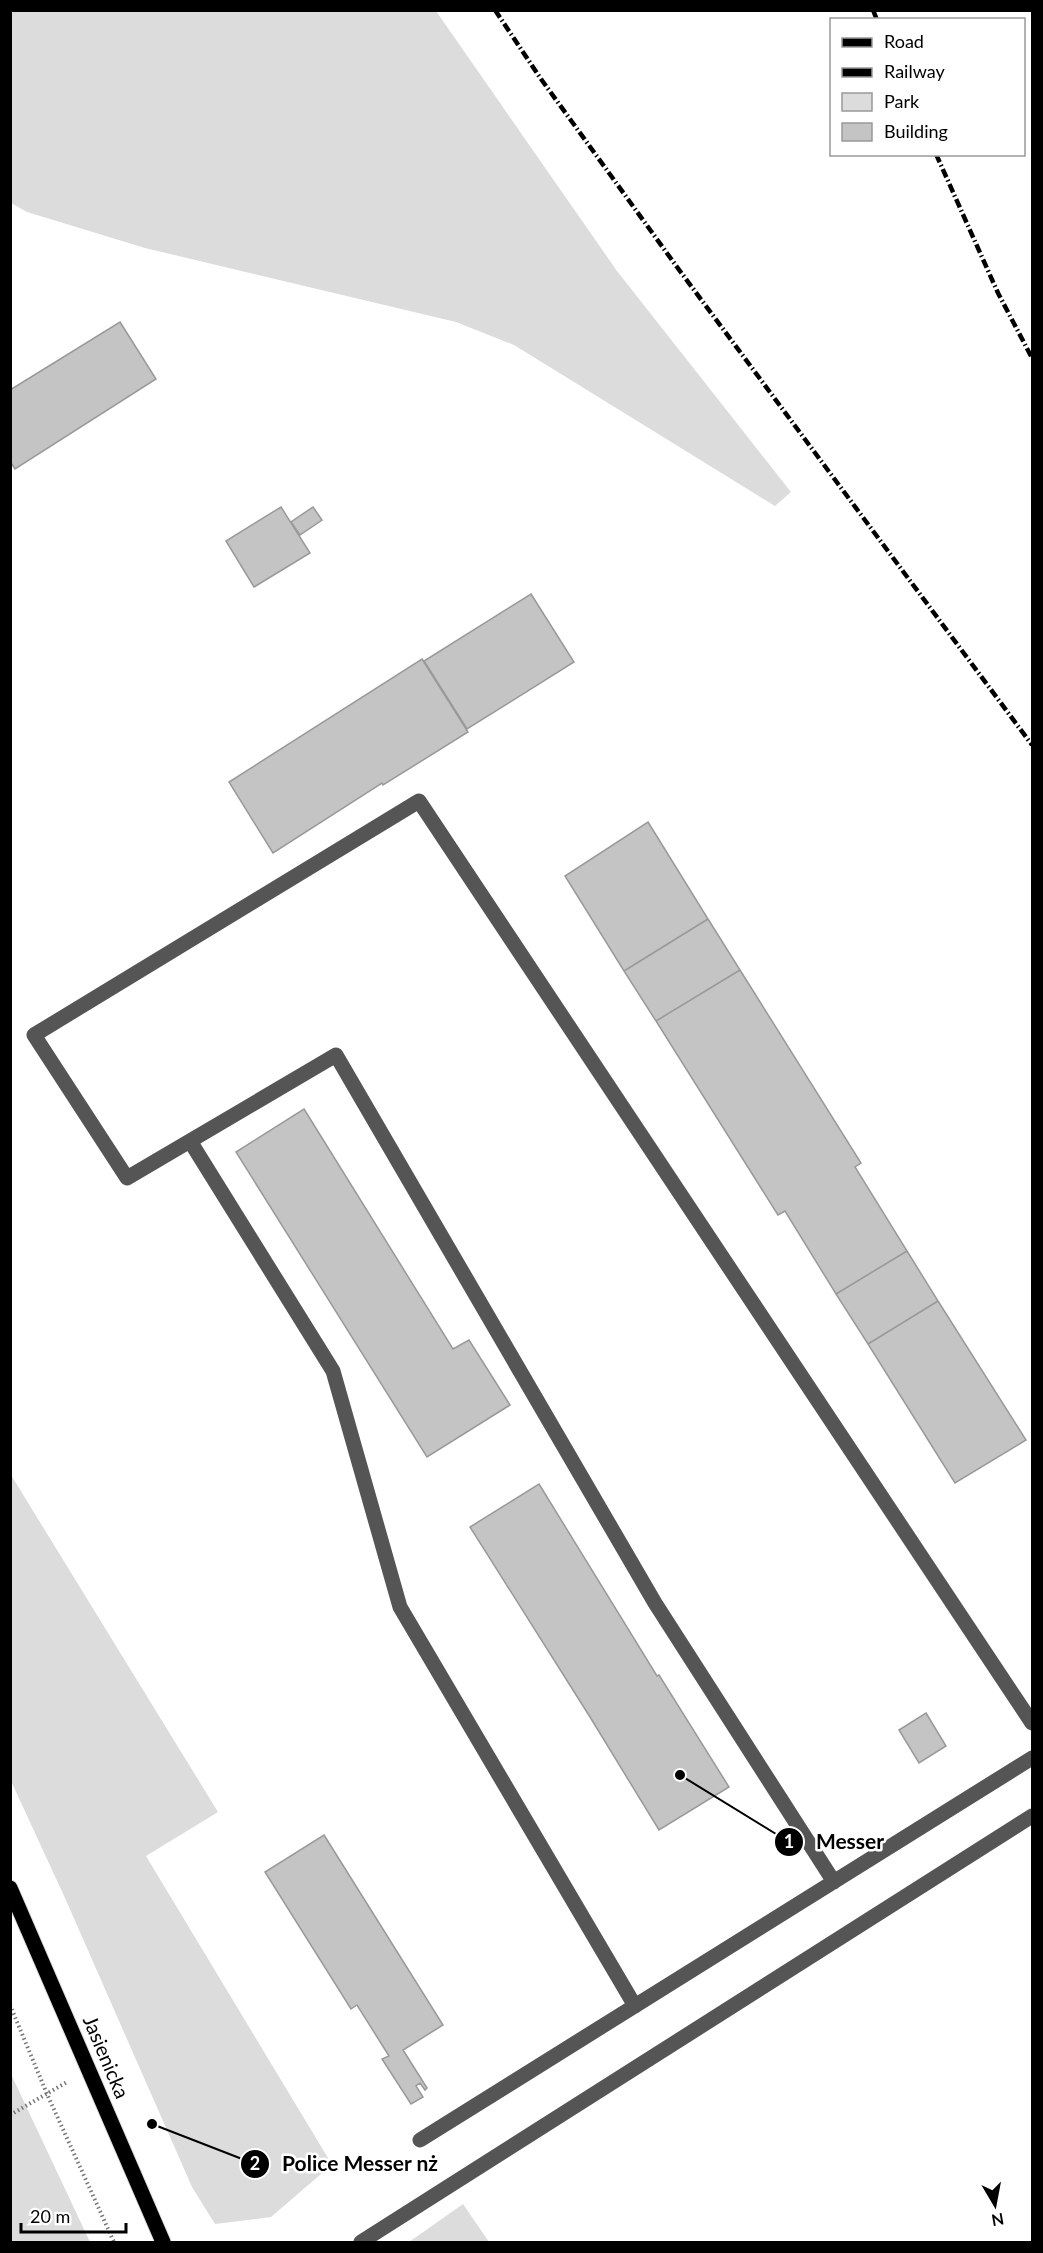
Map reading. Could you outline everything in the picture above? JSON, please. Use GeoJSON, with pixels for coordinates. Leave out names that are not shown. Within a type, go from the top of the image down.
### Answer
{"type":"FeatureCollection","features":[{"type":"Feature","properties":{"kind":"main road","name":"Jasienicka"},"geometry":{"type":"LineString","coordinates":[[10,1888],[163,2242]]}},
{"type":"Feature","properties":{"kind":"lane"},"geometry":{"type":"LineString","coordinates":[[834,1882],[655,1603],[336,1055],[128,1178],[34,1035],[419,801],[1032,1723]]}},
{"type":"Feature","properties":{"kind":"lane"},"geometry":{"type":"LineString","coordinates":[[190,1141],[333,1371],[399,1607],[635,2006]]}},
{"type":"Feature","properties":{"kind":"lane"},"geometry":{"type":"LineString","coordinates":[[420,2140],[1032,1758]]}},
{"type":"Feature","properties":{"kind":"lane"},"geometry":{"type":"LineString","coordinates":[[361,2242],[1032,1816]]}},
{"type":"Feature","properties":{"kind":"path"},"geometry":{"type":"LineString","coordinates":[[10,2005],[47,2094],[114,2242]]}},
{"type":"Feature","properties":{"kind":"path"},"geometry":{"type":"LineString","coordinates":[[10,2115],[88,2069]]}},
{"type":"Feature","properties":{"kind":"green space"},"geometry":{"type":"Polygon","coordinates":[[[10,11],[436,11],[617,271],[791,492],[775,506],[514,345],[456,322],[145,248],[27,212],[11,203],[10,11]]]}},
{"type":"Feature","properties":{"kind":"green space"},"geometry":{"type":"Polygon","coordinates":[[[11,1475],[218,1812],[146,1856],[328,2158],[328,2168],[271,2217],[215,2224],[192,2187],[11,1781],[11,1475]]]}},
{"type":"Feature","properties":{"kind":"green space"},"geometry":{"type":"Polygon","coordinates":[[[10,2072],[90,2242],[11,2242],[10,2072]]]}},
{"type":"Feature","properties":{"kind":"green space"},"geometry":{"type":"Polygon","coordinates":[[[463,2204],[489,2242],[409,2242],[463,2204]]]}},
{"type":"Feature","properties":{"kind":"building"},"geometry":{"type":"Polygon","coordinates":[[[120,322],[156,379],[15,469],[10,461],[10,390],[120,322]]]}},
{"type":"Feature","properties":{"kind":"building"},"geometry":{"type":"Polygon","coordinates":[[[281,507],[310,553],[254,587],[226,541],[281,507]]]}},
{"type":"Feature","properties":{"kind":"building"},"geometry":{"type":"Polygon","coordinates":[[[313,507],[322,520],[300,535],[291,522],[313,507]]]}},
{"type":"Feature","properties":{"kind":"building"},"geometry":{"type":"Polygon","coordinates":[[[531,594],[574,662],[467,729],[424,661],[531,594]]]}},
{"type":"Feature","properties":{"kind":"building"},"geometry":{"type":"Polygon","coordinates":[[[422,659],[468,732],[383,785],[382,783],[273,853],[229,782],[422,659]]]}},
{"type":"Feature","properties":{"kind":"building"},"geometry":{"type":"Polygon","coordinates":[[[648,822],[708,919],[624,971],[565,876],[648,822]]]}},
{"type":"Feature","properties":{"kind":"building"},"geometry":{"type":"Polygon","coordinates":[[[708,919],[740,970],[656,1021],[624,971],[708,919]]]}},
{"type":"Feature","properties":{"kind":"building"},"geometry":{"type":"Polygon","coordinates":[[[740,970],[861,1163],[855,1167],[907,1251],[836,1294],[785,1211],[778,1215],[656,1021],[740,970]]]}},
{"type":"Feature","properties":{"kind":"building"},"geometry":{"type":"Polygon","coordinates":[[[304,1109],[453,1349],[469,1340],[510,1405],[427,1457],[236,1152],[304,1109]]]}},
{"type":"Feature","properties":{"kind":"building"},"geometry":{"type":"Polygon","coordinates":[[[907,1251],[938,1301],[868,1344],[836,1294],[907,1251]]]}},
{"type":"Feature","properties":{"kind":"building"},"geometry":{"type":"Polygon","coordinates":[[[938,1301],[1026,1440],[955,1483],[868,1344],[938,1301]]]}},
{"type":"Feature","properties":{"kind":"building"},"geometry":{"type":"Polygon","coordinates":[[[539,1484],[657,1676],[659,1675],[729,1787],[659,1830],[470,1527],[539,1484]]]}},
{"type":"Feature","properties":{"kind":"building"},"geometry":{"type":"Polygon","coordinates":[[[926,1713],[946,1746],[919,1763],[899,1730],[926,1713]]]}},
{"type":"Feature","properties":{"kind":"building"},"geometry":{"type":"Polygon","coordinates":[[[324,1835],[443,2025],[403,2050],[427,2088],[425,2090],[420,2083],[416,2086],[423,2097],[411,2104],[382,2059],[389,2056],[357,2005],[351,2009],[265,1872],[324,1835]]]}},
{"type":"Feature","properties":{"kind":"railway"},"geometry":{"type":"LineString","coordinates":[[495,10],[541,79],[677,267],[1032,745]]}},
{"type":"Feature","properties":{"kind":"railway"},"geometry":{"type":"LineString","coordinates":[[873,10],[876,18]]}},
{"type":"Feature","properties":{"kind":"railway"},"geometry":{"type":"LineString","coordinates":[[937,156],[998,293],[1032,358]]}},
{"type":"Feature","properties":{"kind":"place","name":"Messer"},"geometry":{"type":"Point","coordinates":[680,1775]}},
{"type":"Feature","properties":{"kind":"place","name":"Police Messer nż"},"geometry":{"type":"Point","coordinates":[152,2124]}}]}
